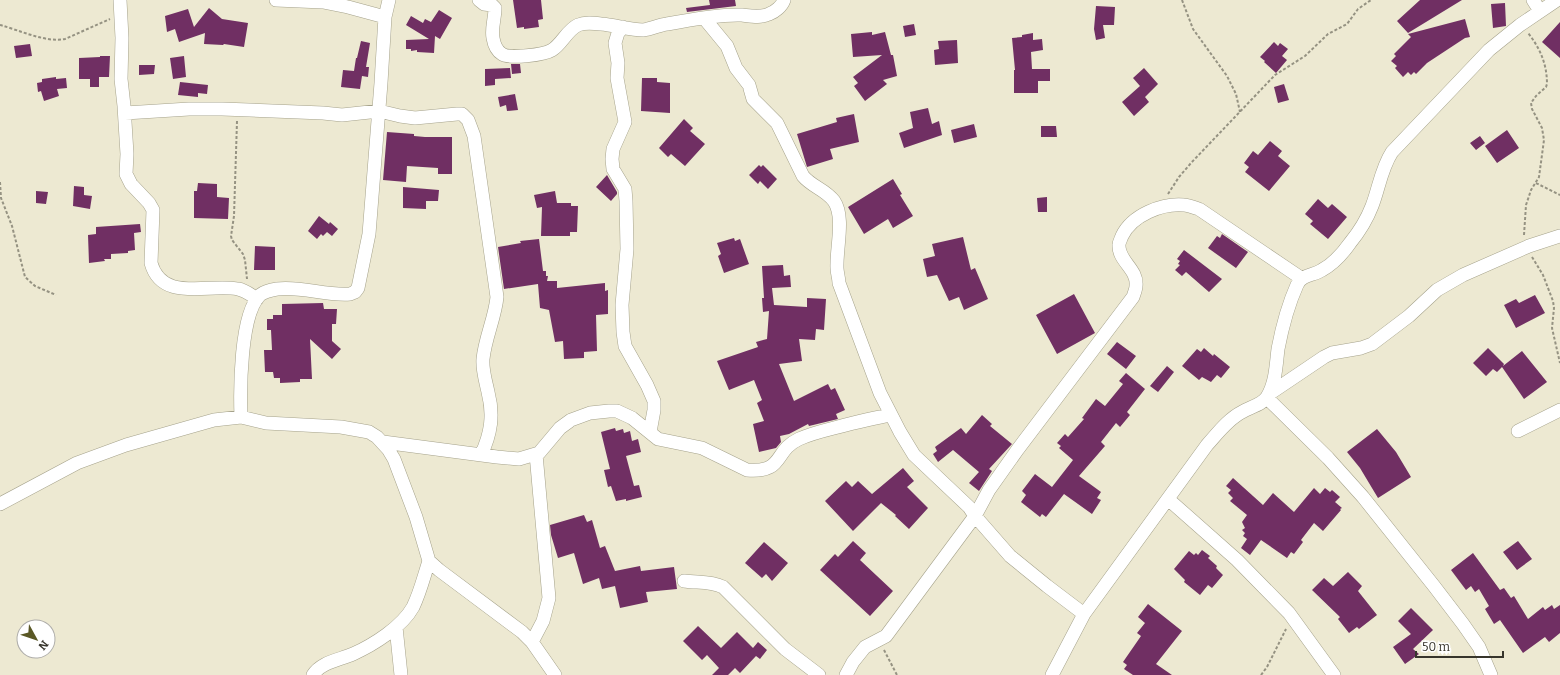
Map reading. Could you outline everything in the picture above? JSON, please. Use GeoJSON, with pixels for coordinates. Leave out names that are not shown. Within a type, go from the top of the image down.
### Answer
{"type":"FeatureCollection","features":[{"type":"Feature","properties":{"kind":"street"},"geometry":{"type":"LineString","coordinates":[[120,0],[122,38],[121,79],[125,113],[127,154],[126,174],[131,184],[149,203],[153,210],[151,263],[155,273],[162,280],[188,290],[218,288],[238,289],[252,296],[279,289],[301,289],[344,295],[355,292],[358,288],[369,234],[385,17],[389,0]]}},
{"type":"Feature","properties":{"kind":"street"},"geometry":{"type":"LineString","coordinates":[[276,0],[329,4],[385,17]]}},
{"type":"Feature","properties":{"kind":"street"},"geometry":{"type":"LineString","coordinates":[[479,0],[484,4],[492,5],[495,8],[492,34],[493,39],[499,52],[506,56],[543,54],[557,46],[576,26],[584,23],[623,26],[645,30],[663,24],[704,18],[768,15],[781,6],[784,0]]}},
{"type":"Feature","properties":{"kind":"street"},"geometry":{"type":"LineString","coordinates":[[1533,0],[1540,11]]}},
{"type":"Feature","properties":{"kind":"street"},"geometry":{"type":"LineString","coordinates":[[1268,396],[1274,382],[1278,349],[1285,319],[1295,289],[1301,278],[1321,271],[1330,264],[1351,242],[1372,206],[1386,161],[1392,152],[1489,50],[1520,24],[1557,0]]}},
{"type":"Feature","properties":{"kind":"street"},"geometry":{"type":"LineString","coordinates":[[704,18],[727,46],[736,68],[749,85],[755,102],[777,123],[803,176],[808,182],[826,192],[835,203],[838,210],[839,234],[837,268],[839,283],[880,393],[914,456],[969,507],[1010,556],[1084,614]]}},
{"type":"Feature","properties":{"kind":"street"},"geometry":{"type":"LineString","coordinates":[[623,26],[618,33],[615,43],[618,63],[617,78],[625,122],[613,149],[612,158],[613,169],[625,189],[626,202],[627,249],[622,305],[623,332],[625,346],[647,385],[654,401],[650,432]]}},
{"type":"Feature","properties":{"kind":"street"},"geometry":{"type":"LineString","coordinates":[[125,113],[189,109],[323,113],[342,115],[379,111],[415,118],[462,114],[468,120],[472,131],[481,178],[497,297],[494,318],[486,342],[483,361],[492,416],[489,435],[481,455]]}},
{"type":"Feature","properties":{"kind":"street"},"geometry":{"type":"LineString","coordinates":[[846,675],[853,662],[865,647],[871,642],[886,636],[975,516],[997,478],[1133,297],[1136,286],[1135,274],[1121,255],[1118,244],[1124,231],[1132,222],[1142,215],[1162,207],[1185,205],[1199,209],[1301,278]]}},
{"type":"Feature","properties":{"kind":"street"},"geometry":{"type":"LineString","coordinates":[[1052,675],[1084,614],[1206,445],[1230,420],[1241,412],[1254,407],[1324,356],[1332,353],[1361,348],[1372,344],[1409,316],[1436,290],[1464,275],[1525,248],[1560,236]]}},
{"type":"Feature","properties":{"kind":"street"},"geometry":{"type":"LineString","coordinates":[[241,417],[240,391],[252,296]]}},
{"type":"Feature","properties":{"kind":"street"},"geometry":{"type":"LineString","coordinates":[[1268,396],[1290,422],[1328,458],[1368,503],[1434,586],[1474,640],[1492,675]]}},
{"type":"Feature","properties":{"kind":"street"},"geometry":{"type":"LineString","coordinates":[[1518,431],[1560,410]]}},
{"type":"Feature","properties":{"kind":"street"},"geometry":{"type":"LineString","coordinates":[[383,442],[481,455],[520,458],[536,454],[544,448],[565,424],[582,416],[599,411],[617,412],[628,416],[660,440],[702,448],[747,470],[756,471],[772,467],[792,443],[801,438],[857,422],[891,415]]}},
{"type":"Feature","properties":{"kind":"street"},"geometry":{"type":"LineString","coordinates":[[0,504],[77,463],[126,445],[214,420],[241,417],[266,423],[341,427],[369,432],[383,442],[394,459],[416,517],[429,561],[514,625],[532,642],[555,675]]}},
{"type":"Feature","properties":{"kind":"street"},"geometry":{"type":"LineString","coordinates":[[532,642],[543,621],[549,598],[536,454]]}},
{"type":"Feature","properties":{"kind":"street"},"geometry":{"type":"LineString","coordinates":[[1168,499],[1237,560],[1292,617],[1334,675]]}},
{"type":"Feature","properties":{"kind":"street"},"geometry":{"type":"LineString","coordinates":[[313,675],[323,665],[354,654],[396,627],[412,608],[429,561]]}},
{"type":"Feature","properties":{"kind":"street"},"geometry":{"type":"LineString","coordinates":[[684,581],[695,583],[712,582],[723,587],[785,649],[819,675]]}},
{"type":"Feature","properties":{"kind":"street"},"geometry":{"type":"LineString","coordinates":[[396,627],[401,675]]}},
{"type":"Feature","properties":{"kind":"path"},"geometry":{"type":"LineString","coordinates":[[1182,0],[1193,29],[1228,76],[1236,94],[1240,112]]}},
{"type":"Feature","properties":{"kind":"path"},"geometry":{"type":"LineString","coordinates":[[1162,207],[1178,177],[1275,76],[1305,56],[1332,32],[1346,24],[1358,9],[1370,0]]}},
{"type":"Feature","properties":{"kind":"path"},"geometry":{"type":"LineString","coordinates":[[0,25],[57,41],[65,39],[121,14]]}},
{"type":"Feature","properties":{"kind":"path"},"geometry":{"type":"LineString","coordinates":[[1520,24],[1541,53],[1547,81],[1546,87],[1534,98],[1532,103],[1532,109],[1543,133],[1540,173],[1531,190],[1526,205],[1524,239],[1525,248],[1534,258],[1552,296],[1554,308],[1552,328],[1560,363]]}},
{"type":"Feature","properties":{"kind":"path"},"geometry":{"type":"LineString","coordinates":[[237,110],[234,216],[231,236],[245,260],[252,296]]}},
{"type":"Feature","properties":{"kind":"path"},"geometry":{"type":"LineString","coordinates":[[0,182],[1,198],[12,226],[25,277],[29,282],[56,296]]}},
{"type":"Feature","properties":{"kind":"path"},"geometry":{"type":"LineString","coordinates":[[1536,183],[1560,195]]}},
{"type":"Feature","properties":{"kind":"path"},"geometry":{"type":"LineString","coordinates":[[1261,675],[1267,667],[1292,617]]}},
{"type":"Feature","properties":{"kind":"path"},"geometry":{"type":"LineString","coordinates":[[871,642],[883,649],[896,675]]}},
{"type":"Feature","properties":{"kind":"building"},"geometry":{"type":"Polygon","coordinates":[[[513,0],[541,0],[543,19],[538,20],[539,27],[524,29],[524,27],[517,28],[513,0]]]}},
{"type":"Feature","properties":{"kind":"building"},"geometry":{"type":"Polygon","coordinates":[[[709,0],[735,0],[736,6],[687,12],[686,8],[710,5],[709,0]]]}},
{"type":"Feature","properties":{"kind":"building"},"geometry":{"type":"Polygon","coordinates":[[[1420,0],[1462,0],[1408,33],[1397,21],[1420,0]]]}},
{"type":"Feature","properties":{"kind":"building"},"geometry":{"type":"Polygon","coordinates":[[[1505,3],[1506,26],[1493,28],[1491,4],[1505,3]]]}},
{"type":"Feature","properties":{"kind":"building"},"geometry":{"type":"Polygon","coordinates":[[[1096,6],[1115,7],[1114,25],[1103,25],[1105,38],[1096,40],[1094,29],[1096,6]]]}},
{"type":"Feature","properties":{"kind":"building"},"geometry":{"type":"Polygon","coordinates":[[[209,8],[222,19],[248,23],[244,47],[224,44],[204,44],[205,33],[179,42],[175,29],[167,32],[165,16],[188,9],[194,27],[209,8]]]}},
{"type":"Feature","properties":{"kind":"building"},"geometry":{"type":"Polygon","coordinates":[[[439,10],[452,18],[440,39],[435,36],[434,53],[417,52],[417,50],[411,51],[411,49],[406,49],[406,40],[429,39],[406,25],[411,16],[423,23],[425,19],[431,22],[439,10]]]}},
{"type":"Feature","properties":{"kind":"building"},"geometry":{"type":"Polygon","coordinates":[[[1465,19],[1470,37],[1465,38],[1427,63],[1416,74],[1414,72],[1411,75],[1408,72],[1403,77],[1395,68],[1397,66],[1391,61],[1396,56],[1394,54],[1411,37],[1408,34],[1465,19]]]}},
{"type":"Feature","properties":{"kind":"building"},"geometry":{"type":"Polygon","coordinates":[[[1560,22],[1560,58],[1542,42],[1560,22]]]}},
{"type":"Feature","properties":{"kind":"building"},"geometry":{"type":"Polygon","coordinates":[[[914,24],[916,35],[905,37],[903,26],[914,24]]]}},
{"type":"Feature","properties":{"kind":"building"},"geometry":{"type":"Polygon","coordinates":[[[872,32],[872,35],[885,32],[891,55],[893,55],[897,76],[883,80],[887,84],[865,101],[854,86],[858,83],[853,77],[882,55],[853,57],[851,34],[872,32]]]}},
{"type":"Feature","properties":{"kind":"building"},"geometry":{"type":"Polygon","coordinates":[[[1033,33],[1033,40],[1042,39],[1043,50],[1031,52],[1032,69],[1050,69],[1050,81],[1038,81],[1038,93],[1014,93],[1015,70],[1012,38],[1022,37],[1022,35],[1033,33]]]}},
{"type":"Feature","properties":{"kind":"building"},"geometry":{"type":"Polygon","coordinates":[[[957,40],[958,63],[935,65],[934,50],[939,49],[938,41],[957,40]]]}},
{"type":"Feature","properties":{"kind":"building"},"geometry":{"type":"Polygon","coordinates":[[[361,41],[370,43],[366,67],[369,67],[368,77],[362,76],[360,89],[341,87],[343,70],[354,71],[361,41]]]}},
{"type":"Feature","properties":{"kind":"building"},"geometry":{"type":"Polygon","coordinates":[[[1274,42],[1278,46],[1280,43],[1288,49],[1282,56],[1287,60],[1276,73],[1260,57],[1274,42]]]}},
{"type":"Feature","properties":{"kind":"building"},"geometry":{"type":"Polygon","coordinates":[[[30,44],[32,56],[16,58],[14,46],[30,44]]]}},
{"type":"Feature","properties":{"kind":"building"},"geometry":{"type":"Polygon","coordinates":[[[110,56],[109,77],[99,77],[99,87],[90,87],[90,79],[79,79],[79,58],[110,56]]]}},
{"type":"Feature","properties":{"kind":"building"},"geometry":{"type":"Polygon","coordinates":[[[184,56],[186,77],[173,79],[170,58],[184,56]]]}},
{"type":"Feature","properties":{"kind":"building"},"geometry":{"type":"Polygon","coordinates":[[[511,64],[520,64],[521,73],[512,74],[511,64]]]}},
{"type":"Feature","properties":{"kind":"building"},"geometry":{"type":"Polygon","coordinates":[[[139,65],[155,65],[154,74],[139,75],[139,65]]]}},
{"type":"Feature","properties":{"kind":"building"},"geometry":{"type":"Polygon","coordinates":[[[510,68],[511,78],[495,79],[495,85],[485,86],[485,69],[510,68]]]}},
{"type":"Feature","properties":{"kind":"building"},"geometry":{"type":"Polygon","coordinates":[[[1144,68],[1158,84],[1145,97],[1149,102],[1134,116],[1122,102],[1140,86],[1133,78],[1144,68]]]}},
{"type":"Feature","properties":{"kind":"building"},"geometry":{"type":"Polygon","coordinates":[[[56,77],[56,79],[66,78],[67,88],[57,89],[59,96],[44,101],[41,91],[38,92],[37,83],[42,82],[42,79],[56,77]]]}},
{"type":"Feature","properties":{"kind":"building"},"geometry":{"type":"Polygon","coordinates":[[[642,78],[657,78],[657,82],[670,83],[670,113],[641,111],[642,78]]]}},
{"type":"Feature","properties":{"kind":"building"},"geometry":{"type":"Polygon","coordinates":[[[180,82],[208,85],[207,94],[198,93],[198,97],[178,95],[180,82]]]}},
{"type":"Feature","properties":{"kind":"building"},"geometry":{"type":"Polygon","coordinates":[[[1284,84],[1289,100],[1278,103],[1274,87],[1284,84]]]}},
{"type":"Feature","properties":{"kind":"building"},"geometry":{"type":"Polygon","coordinates":[[[515,94],[518,110],[507,111],[506,105],[500,107],[498,97],[515,94]]]}},
{"type":"Feature","properties":{"kind":"building"},"geometry":{"type":"Polygon","coordinates":[[[928,108],[932,124],[939,121],[942,135],[904,148],[899,133],[913,128],[910,112],[928,108]]]}},
{"type":"Feature","properties":{"kind":"building"},"geometry":{"type":"Polygon","coordinates":[[[854,114],[859,142],[830,149],[833,159],[807,167],[797,134],[837,122],[836,118],[854,114]]]}},
{"type":"Feature","properties":{"kind":"building"},"geometry":{"type":"Polygon","coordinates":[[[684,119],[693,128],[690,131],[705,144],[685,166],[671,154],[668,157],[659,148],[684,119]]]}},
{"type":"Feature","properties":{"kind":"building"},"geometry":{"type":"Polygon","coordinates":[[[974,124],[977,137],[954,143],[951,130],[974,124]]]}},
{"type":"Feature","properties":{"kind":"building"},"geometry":{"type":"Polygon","coordinates":[[[1041,126],[1056,126],[1057,137],[1041,137],[1041,126]]]}},
{"type":"Feature","properties":{"kind":"building"},"geometry":{"type":"Polygon","coordinates":[[[1507,130],[1519,148],[1497,163],[1485,146],[1507,130]]]}},
{"type":"Feature","properties":{"kind":"building"},"geometry":{"type":"Polygon","coordinates":[[[387,132],[414,134],[414,136],[425,137],[452,137],[452,174],[438,174],[438,168],[407,166],[406,182],[383,180],[387,132]]]}},
{"type":"Feature","properties":{"kind":"building"},"geometry":{"type":"Polygon","coordinates":[[[1480,136],[1485,143],[1476,150],[1470,143],[1480,136]]]}},
{"type":"Feature","properties":{"kind":"building"},"geometry":{"type":"Polygon","coordinates":[[[1270,141],[1282,151],[1278,156],[1290,166],[1269,191],[1245,172],[1249,167],[1244,163],[1253,151],[1258,155],[1270,141]]]}},
{"type":"Feature","properties":{"kind":"building"},"geometry":{"type":"Polygon","coordinates":[[[759,165],[761,167],[763,165],[777,179],[768,189],[760,181],[758,184],[749,175],[759,165]]]}},
{"type":"Feature","properties":{"kind":"building"},"geometry":{"type":"Polygon","coordinates":[[[607,175],[617,192],[611,201],[596,187],[607,175]]]}},
{"type":"Feature","properties":{"kind":"building"},"geometry":{"type":"Polygon","coordinates":[[[893,179],[902,194],[900,195],[913,216],[893,228],[888,219],[864,234],[848,207],[893,179]]]}},
{"type":"Feature","properties":{"kind":"building"},"geometry":{"type":"Polygon","coordinates":[[[198,183],[217,184],[217,197],[229,198],[228,219],[194,218],[194,191],[197,191],[198,183]]]}},
{"type":"Feature","properties":{"kind":"building"},"geometry":{"type":"Polygon","coordinates":[[[74,186],[84,187],[84,195],[92,196],[90,209],[73,206],[74,186]]]}},
{"type":"Feature","properties":{"kind":"building"},"geometry":{"type":"Polygon","coordinates":[[[403,187],[439,190],[438,201],[426,201],[426,209],[403,208],[403,187]]]}},
{"type":"Feature","properties":{"kind":"building"},"geometry":{"type":"Polygon","coordinates":[[[36,191],[48,192],[46,204],[36,203],[36,191]]]}},
{"type":"Feature","properties":{"kind":"building"},"geometry":{"type":"Polygon","coordinates":[[[555,191],[557,203],[571,203],[571,206],[578,206],[577,232],[570,232],[570,236],[541,236],[542,207],[537,208],[534,195],[555,191]]]}},
{"type":"Feature","properties":{"kind":"building"},"geometry":{"type":"Polygon","coordinates":[[[1047,197],[1047,212],[1038,212],[1037,198],[1047,197]]]}},
{"type":"Feature","properties":{"kind":"building"},"geometry":{"type":"Polygon","coordinates":[[[1318,199],[1328,208],[1332,204],[1347,217],[1328,239],[1310,224],[1313,221],[1305,214],[1318,199]]]}},
{"type":"Feature","properties":{"kind":"building"},"geometry":{"type":"Polygon","coordinates":[[[319,216],[329,224],[330,222],[338,229],[332,236],[327,232],[323,236],[321,234],[317,239],[308,231],[319,216]]]}},
{"type":"Feature","properties":{"kind":"building"},"geometry":{"type":"Polygon","coordinates":[[[140,224],[141,232],[134,233],[135,250],[128,251],[128,253],[111,254],[111,259],[104,259],[105,261],[89,263],[88,235],[96,234],[96,227],[140,224]]]}},
{"type":"Feature","properties":{"kind":"building"},"geometry":{"type":"Polygon","coordinates":[[[1222,234],[1248,252],[1236,268],[1208,248],[1217,236],[1220,238],[1222,234]]]}},
{"type":"Feature","properties":{"kind":"building"},"geometry":{"type":"Polygon","coordinates":[[[963,237],[971,270],[975,268],[988,299],[964,310],[959,297],[949,301],[937,275],[927,277],[923,259],[935,256],[932,244],[963,237]]]}},
{"type":"Feature","properties":{"kind":"building"},"geometry":{"type":"Polygon","coordinates":[[[734,238],[735,241],[740,239],[749,264],[724,273],[718,256],[721,254],[717,243],[734,238]]]}},
{"type":"Feature","properties":{"kind":"building"},"geometry":{"type":"Polygon","coordinates":[[[539,239],[543,271],[546,271],[546,276],[548,276],[547,281],[557,281],[557,288],[605,283],[605,291],[608,290],[608,314],[596,315],[597,351],[584,352],[584,358],[564,359],[563,341],[555,342],[549,310],[540,308],[538,284],[504,289],[498,247],[521,243],[520,241],[539,239]]]}},
{"type":"Feature","properties":{"kind":"building"},"geometry":{"type":"Polygon","coordinates":[[[255,246],[275,247],[275,270],[254,270],[255,246]]]}},
{"type":"Feature","properties":{"kind":"building"},"geometry":{"type":"Polygon","coordinates":[[[1184,250],[1222,279],[1209,292],[1186,272],[1182,276],[1175,270],[1180,265],[1178,264],[1180,261],[1177,259],[1184,250]]]}},
{"type":"Feature","properties":{"kind":"building"},"geometry":{"type":"Polygon","coordinates":[[[783,265],[784,276],[790,275],[791,287],[772,288],[774,305],[807,307],[807,298],[826,299],[824,330],[816,329],[815,340],[799,339],[802,361],[779,364],[794,401],[828,384],[831,390],[835,388],[845,410],[836,414],[838,419],[809,426],[808,424],[789,434],[780,436],[781,442],[776,448],[759,452],[753,424],[764,421],[757,403],[762,400],[754,380],[729,390],[717,361],[758,347],[756,342],[767,339],[769,311],[763,312],[762,298],[764,298],[762,266],[783,265]]]}},
{"type":"Feature","properties":{"kind":"building"},"geometry":{"type":"Polygon","coordinates":[[[1074,294],[1095,333],[1057,354],[1036,315],[1074,294]]]}},
{"type":"Feature","properties":{"kind":"building"},"geometry":{"type":"Polygon","coordinates":[[[1535,295],[1545,313],[1516,328],[1504,305],[1516,299],[1519,303],[1535,295]]]}},
{"type":"Feature","properties":{"kind":"building"},"geometry":{"type":"Polygon","coordinates":[[[323,303],[324,309],[337,309],[336,324],[332,324],[332,341],[341,349],[332,359],[310,339],[312,379],[300,379],[300,382],[280,383],[280,378],[274,378],[273,372],[265,372],[264,350],[272,350],[271,330],[267,330],[267,319],[273,319],[273,315],[282,315],[282,304],[323,303]]]}},
{"type":"Feature","properties":{"kind":"building"},"geometry":{"type":"Polygon","coordinates":[[[1117,342],[1136,356],[1126,369],[1107,354],[1117,342]]]}},
{"type":"Feature","properties":{"kind":"building"},"geometry":{"type":"Polygon","coordinates":[[[1204,348],[1230,367],[1221,378],[1217,375],[1211,382],[1202,377],[1199,380],[1182,366],[1197,349],[1201,352],[1204,348]]]}},
{"type":"Feature","properties":{"kind":"building"},"geometry":{"type":"Polygon","coordinates":[[[1488,348],[1504,364],[1503,366],[1522,351],[1547,382],[1524,399],[1502,367],[1497,372],[1493,369],[1486,376],[1473,363],[1488,348]]]}},
{"type":"Feature","properties":{"kind":"building"},"geometry":{"type":"Polygon","coordinates":[[[1167,366],[1174,372],[1158,392],[1150,386],[1167,366]]]}},
{"type":"Feature","properties":{"kind":"building"},"geometry":{"type":"Polygon","coordinates":[[[1126,373],[1145,389],[1127,412],[1130,415],[1120,427],[1116,423],[1101,442],[1105,446],[1079,476],[1101,492],[1097,498],[1101,500],[1092,514],[1064,494],[1046,517],[1042,514],[1040,517],[1021,502],[1026,495],[1022,491],[1035,474],[1052,487],[1073,460],[1059,448],[1061,446],[1057,443],[1065,434],[1068,437],[1084,419],[1082,418],[1096,399],[1105,406],[1123,384],[1119,381],[1126,373]]]}},
{"type":"Feature","properties":{"kind":"building"},"geometry":{"type":"Polygon","coordinates":[[[982,415],[992,424],[990,426],[1012,444],[989,469],[992,471],[979,491],[969,483],[979,472],[953,450],[938,462],[933,454],[937,451],[935,447],[961,428],[966,434],[982,415]]]}},
{"type":"Feature","properties":{"kind":"building"},"geometry":{"type":"Polygon","coordinates":[[[615,428],[616,431],[623,429],[624,433],[630,431],[632,441],[638,439],[641,452],[626,456],[634,486],[639,485],[642,497],[626,501],[626,499],[616,501],[611,486],[608,487],[604,470],[610,469],[601,432],[615,428]]]}},
{"type":"Feature","properties":{"kind":"building"},"geometry":{"type":"Polygon","coordinates":[[[1377,429],[1396,452],[1411,477],[1378,498],[1360,468],[1347,452],[1377,429]]]}},
{"type":"Feature","properties":{"kind":"building"},"geometry":{"type":"Polygon","coordinates":[[[903,468],[914,481],[907,487],[928,508],[909,529],[895,516],[896,515],[881,503],[853,531],[825,501],[846,481],[852,487],[858,481],[872,494],[903,468]]]}},
{"type":"Feature","properties":{"kind":"building"},"geometry":{"type":"Polygon","coordinates":[[[1233,478],[1263,505],[1273,493],[1294,512],[1314,488],[1320,494],[1325,488],[1330,492],[1332,490],[1340,497],[1335,502],[1342,508],[1323,531],[1314,523],[1301,540],[1303,542],[1294,554],[1291,552],[1287,558],[1261,540],[1250,555],[1241,548],[1247,539],[1243,536],[1245,533],[1242,530],[1245,528],[1242,522],[1247,515],[1230,501],[1233,498],[1228,493],[1231,490],[1226,486],[1233,478]]]}},
{"type":"Feature","properties":{"kind":"building"},"geometry":{"type":"Polygon","coordinates":[[[584,515],[587,522],[592,520],[600,548],[605,546],[615,571],[640,566],[641,571],[674,567],[677,589],[646,592],[648,602],[620,608],[615,586],[602,589],[599,578],[583,584],[574,553],[558,558],[551,535],[550,525],[584,515]]]}},
{"type":"Feature","properties":{"kind":"building"},"geometry":{"type":"Polygon","coordinates":[[[853,541],[866,553],[860,560],[893,591],[870,616],[820,570],[835,554],[838,557],[853,541]]]}},
{"type":"Feature","properties":{"kind":"building"},"geometry":{"type":"Polygon","coordinates":[[[1518,541],[1532,559],[1517,570],[1503,552],[1518,541]]]}},
{"type":"Feature","properties":{"kind":"building"},"geometry":{"type":"Polygon","coordinates":[[[764,542],[788,563],[772,581],[766,574],[762,578],[745,563],[764,542]]]}},
{"type":"Feature","properties":{"kind":"building"},"geometry":{"type":"Polygon","coordinates":[[[1202,550],[1210,556],[1208,558],[1217,566],[1216,568],[1223,575],[1212,588],[1208,585],[1200,595],[1184,582],[1185,580],[1174,569],[1189,551],[1194,555],[1196,553],[1198,555],[1202,550]]]}},
{"type":"Feature","properties":{"kind":"building"},"geometry":{"type":"Polygon","coordinates":[[[1473,553],[1500,590],[1504,588],[1511,598],[1514,596],[1528,619],[1543,607],[1545,610],[1552,605],[1554,609],[1560,605],[1560,633],[1549,642],[1545,637],[1523,653],[1500,620],[1494,624],[1485,609],[1489,606],[1479,589],[1475,592],[1471,586],[1466,590],[1451,570],[1473,553]]]}},
{"type":"Feature","properties":{"kind":"building"},"geometry":{"type":"Polygon","coordinates":[[[1348,572],[1362,586],[1358,591],[1377,615],[1359,629],[1357,627],[1349,633],[1338,619],[1340,617],[1312,590],[1324,578],[1333,586],[1348,572]]]}},
{"type":"Feature","properties":{"kind":"building"},"geometry":{"type":"Polygon","coordinates":[[[1148,604],[1182,631],[1156,664],[1172,675],[1133,675],[1124,669],[1127,665],[1123,662],[1141,636],[1137,633],[1145,623],[1138,617],[1148,604]]]}},
{"type":"Feature","properties":{"kind":"building"},"geometry":{"type":"Polygon","coordinates":[[[1411,608],[1433,630],[1413,649],[1419,654],[1405,664],[1393,647],[1411,634],[1398,621],[1411,608]]]}},
{"type":"Feature","properties":{"kind":"building"},"geometry":{"type":"Polygon","coordinates":[[[698,626],[721,648],[737,632],[753,648],[758,642],[767,650],[760,659],[756,656],[740,673],[735,668],[728,675],[712,675],[719,668],[707,655],[702,660],[683,641],[698,626]]]}}]}
